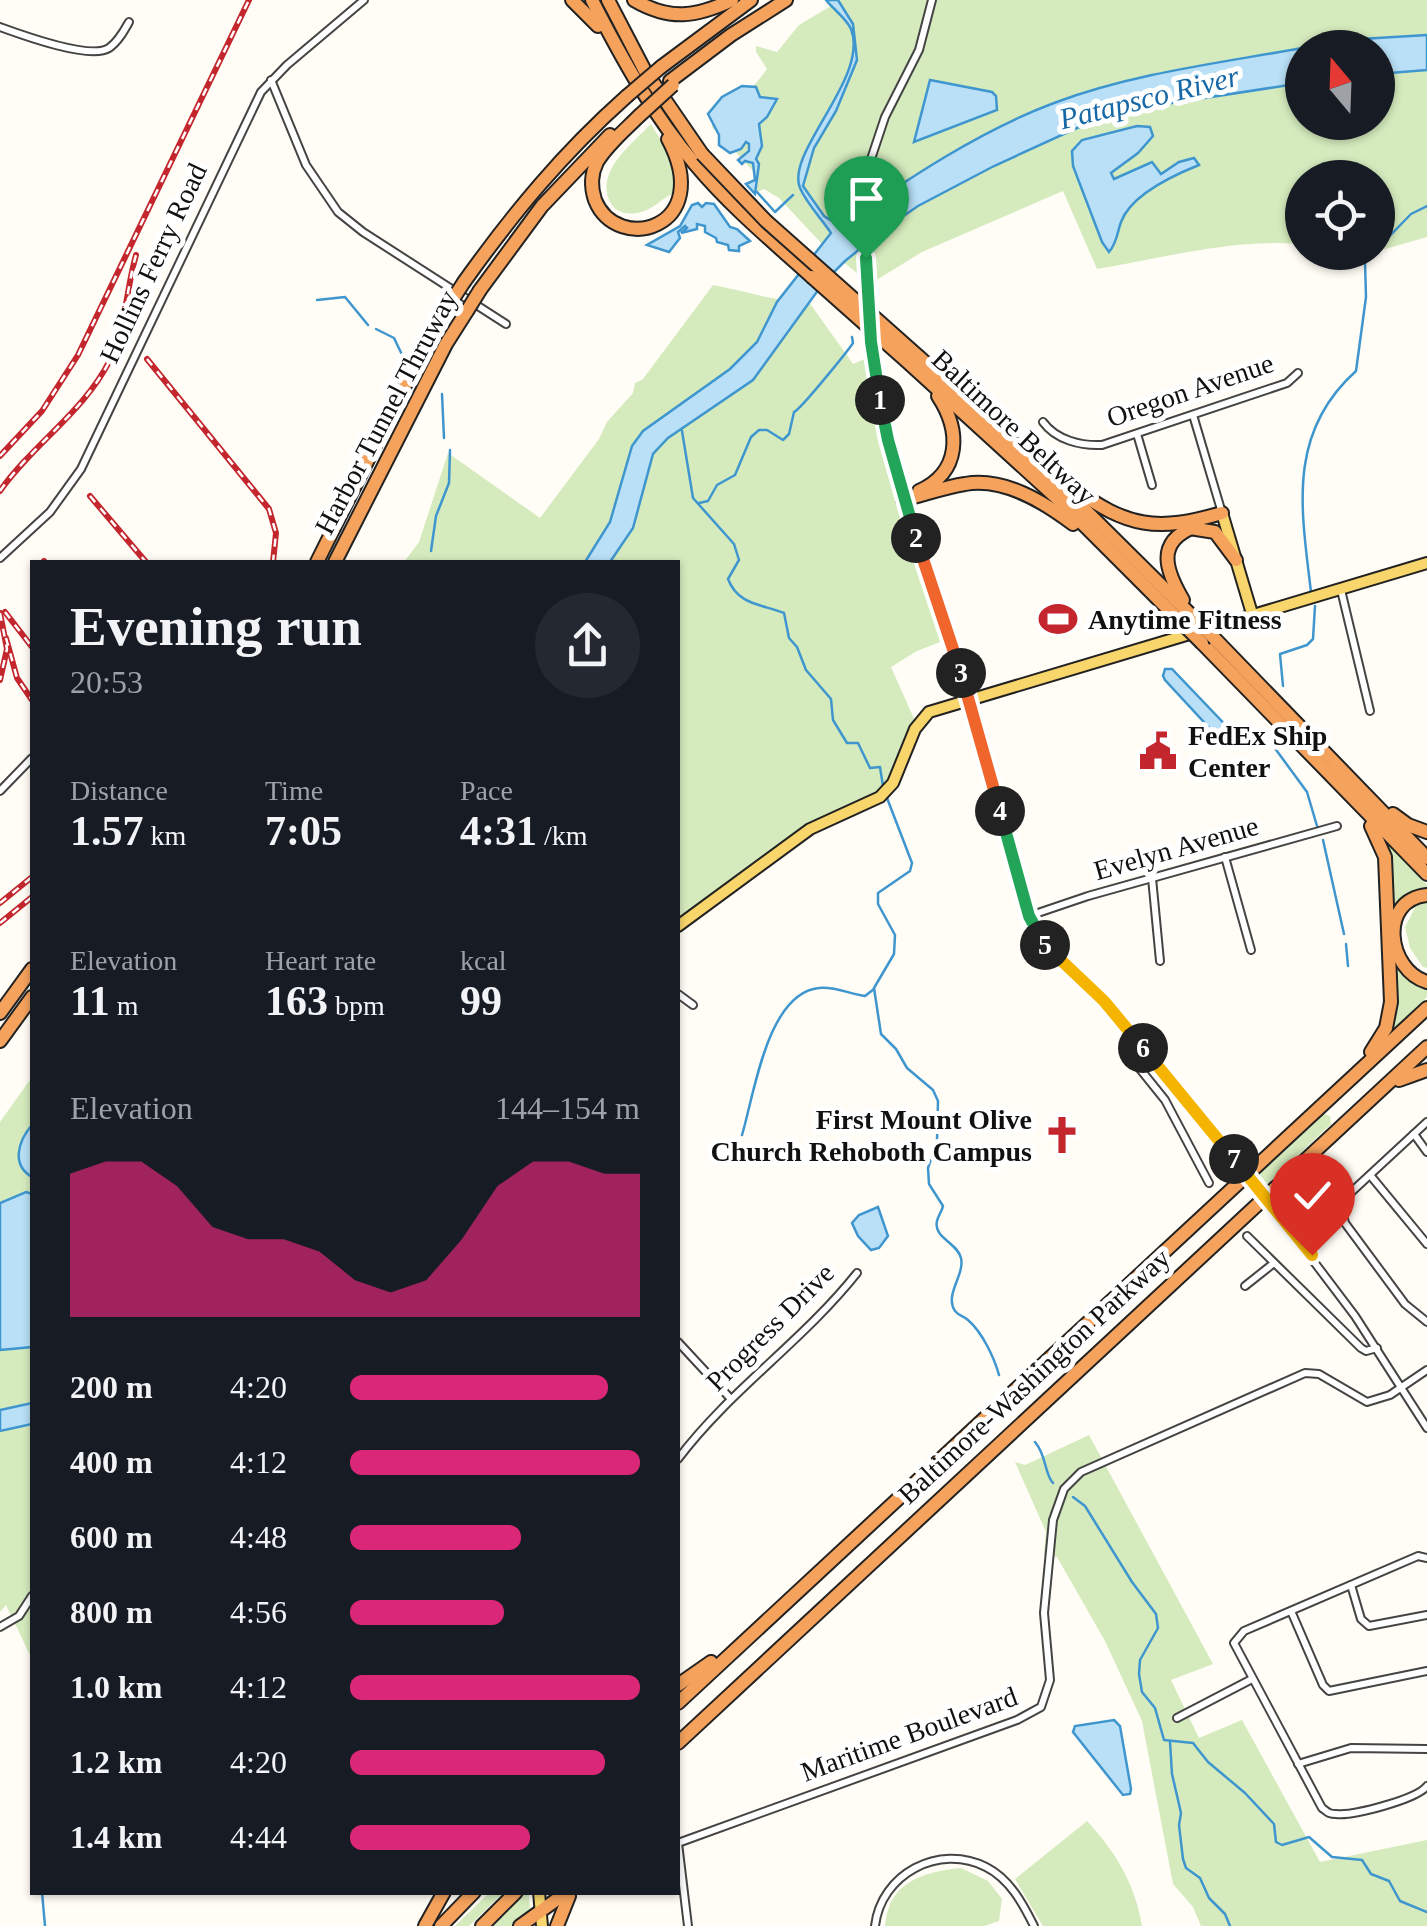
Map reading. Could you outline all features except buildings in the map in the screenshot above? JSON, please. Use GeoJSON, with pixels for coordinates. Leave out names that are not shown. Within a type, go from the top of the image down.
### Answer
{"type":"FeatureCollection","features":[{"type":"Feature","properties":{"kind":"highway"},"geometry":{"type":"LineString","coordinates":[[572,0],[586,11],[621,55]]}},
{"type":"Feature","properties":{"kind":"highway","name":"Baltimore Beltway"},"geometry":{"type":"LineString","coordinates":[[592,0],[654,110],[698,159],[1189,621]]}},
{"type":"Feature","properties":{"kind":"highway","name":"Baltimore Beltway"},"geometry":{"type":"LineString","coordinates":[[608,0],[698,159]]}},
{"type":"Feature","properties":{"kind":"highway"},"geometry":{"type":"LineString","coordinates":[[634,0],[658,13],[679,16],[699,14],[732,0]]}},
{"type":"Feature","properties":{"kind":"highway","name":"Harbor Tunnel Thruway"},"geometry":{"type":"LineString","coordinates":[[318,560],[429,337],[464,282],[535,188],[572,145],[627,96],[751,0]]}},
{"type":"Feature","properties":{"kind":"highway","name":"Harbor Tunnel Thruway"},"geometry":{"type":"LineString","coordinates":[[336,560],[446,344],[542,206],[589,154],[705,55],[786,0]]}},
{"type":"Feature","properties":{"kind":"highway"},"geometry":{"type":"LineString","coordinates":[[638,114],[598,161],[592,182],[595,200],[604,214],[616,224],[635,229],[651,227],[665,219],[679,202],[683,188],[678,162],[654,110]]}},
{"type":"Feature","properties":{"kind":"highway"},"geometry":{"type":"LineString","coordinates":[[903,500],[943,474],[954,444],[948,413],[916,365]]}},
{"type":"Feature","properties":{"kind":"highway","name":"Baltimore Beltway"},"geometry":{"type":"LineString","coordinates":[[916,365],[1011,439],[1427,874]]}},
{"type":"Feature","properties":{"kind":"highway"},"geometry":{"type":"LineString","coordinates":[[1011,439],[1079,492],[1132,520],[1176,526],[1223,516]]}},
{"type":"Feature","properties":{"kind":"highway"},"geometry":{"type":"LineString","coordinates":[[903,500],[973,483],[1000,486],[1047,506],[1121,560]]}},
{"type":"Feature","properties":{"kind":"highway"},"geometry":{"type":"LineString","coordinates":[[1189,621],[1167,561],[1170,544],[1190,528],[1223,516]]}},
{"type":"Feature","properties":{"kind":"highway"},"geometry":{"type":"LineString","coordinates":[[1190,528],[1216,532],[1236,560]]}},
{"type":"Feature","properties":{"kind":"highway","name":"Baltimore Beltway"},"geometry":{"type":"LineString","coordinates":[[1208,641],[1427,858]]}},
{"type":"Feature","properties":{"kind":"highway"},"geometry":{"type":"LineString","coordinates":[[1314,742],[1392,813],[1427,832]]}},
{"type":"Feature","properties":{"kind":"highway"},"geometry":{"type":"LineString","coordinates":[[1350,795],[1376,833],[1386,858],[1391,1002],[1382,1036],[1352,1078]]}},
{"type":"Feature","properties":{"kind":"highway"},"geometry":{"type":"LineString","coordinates":[[1427,895],[1404,904],[1396,915],[1394,930],[1404,964],[1412,975],[1427,982]]}},
{"type":"Feature","properties":{"kind":"highway"},"geometry":{"type":"LineString","coordinates":[[0,1013],[30,971]]}},
{"type":"Feature","properties":{"kind":"highway"},"geometry":{"type":"LineString","coordinates":[[0,1041],[30,1000]]}},
{"type":"Feature","properties":{"kind":"highway","name":"Baltimore-Washington Parkway"},"geometry":{"type":"LineString","coordinates":[[680,1701],[1427,1008]]}},
{"type":"Feature","properties":{"kind":"highway","name":"Baltimore-Washington Parkway"},"geometry":{"type":"LineString","coordinates":[[680,1741],[1427,1047]]}},
{"type":"Feature","properties":{"kind":"highway"},"geometry":{"type":"LineString","coordinates":[[1365,1106],[1390,1085],[1427,1070]]}},
{"type":"Feature","properties":{"kind":"highway"},"geometry":{"type":"LineString","coordinates":[[680,1684],[834,1557]]}},
{"type":"Feature","properties":{"kind":"highway"},"geometry":{"type":"LineString","coordinates":[[680,1749],[720,1706]]}},
{"type":"Feature","properties":{"kind":"highway"},"geometry":{"type":"LineString","coordinates":[[424,1926],[442,1895]]}},
{"type":"Feature","properties":{"kind":"highway"},"geometry":{"type":"LineString","coordinates":[[442,1926],[471,1895]]}},
{"type":"Feature","properties":{"kind":"highway"},"geometry":{"type":"LineString","coordinates":[[482,1926],[513,1895]]}},
{"type":"Feature","properties":{"kind":"highway"},"geometry":{"type":"LineString","coordinates":[[520,1926],[542,1919],[566,1895]]}},
{"type":"Feature","properties":{"kind":"highway"},"geometry":{"type":"LineString","coordinates":[[557,1926],[568,1895]]}},
{"type":"Feature","properties":{"kind":"main road"},"geometry":{"type":"LineString","coordinates":[[903,500],[969,699]]}},
{"type":"Feature","properties":{"kind":"main road"},"geometry":{"type":"LineString","coordinates":[[1223,516],[1253,617]]}},
{"type":"Feature","properties":{"kind":"main road"},"geometry":{"type":"LineString","coordinates":[[680,925],[810,829],[880,797],[892,783],[922,718],[929,712],[1427,563]]}},
{"type":"Feature","properties":{"kind":"street","name":"Hollins Ferry Road"},"geometry":{"type":"LineString","coordinates":[[0,558],[50,512],[81,469],[245,121],[271,80],[364,0]]}},
{"type":"Feature","properties":{"kind":"street"},"geometry":{"type":"LineString","coordinates":[[903,500],[883,417],[871,342],[866,258],[868,192],[877,137],[916,57],[932,0]]}},
{"type":"Feature","properties":{"kind":"street"},"geometry":{"type":"LineString","coordinates":[[0,28],[98,52],[110,47],[129,22]]}},
{"type":"Feature","properties":{"kind":"street"},"geometry":{"type":"LineString","coordinates":[[271,80],[306,166],[338,212],[380,244],[506,324]]}},
{"type":"Feature","properties":{"kind":"street","name":"Oregon Avenue"},"geometry":{"type":"LineString","coordinates":[[1043,422],[1053,434],[1088,446],[1102,445],[1287,383],[1298,373]]}},
{"type":"Feature","properties":{"kind":"street"},"geometry":{"type":"LineString","coordinates":[[1193,415],[1223,516]]}},
{"type":"Feature","properties":{"kind":"street"},"geometry":{"type":"LineString","coordinates":[[1137,434],[1152,485]]}},
{"type":"Feature","properties":{"kind":"street"},"geometry":{"type":"LineString","coordinates":[[1341,590],[1370,710]]}},
{"type":"Feature","properties":{"kind":"street"},"geometry":{"type":"LineString","coordinates":[[969,699],[1029,916],[1050,952],[1104,1001],[1312,1255],[1427,1428]]}},
{"type":"Feature","properties":{"kind":"street"},"geometry":{"type":"LineString","coordinates":[[0,791],[30,761]]}},
{"type":"Feature","properties":{"kind":"street","name":"Evelyn Avenue"},"geometry":{"type":"LineString","coordinates":[[1029,916],[1337,826]]}},
{"type":"Feature","properties":{"kind":"street"},"geometry":{"type":"LineString","coordinates":[[1225,857],[1251,950]]}},
{"type":"Feature","properties":{"kind":"street"},"geometry":{"type":"LineString","coordinates":[[1152,878],[1160,961]]}},
{"type":"Feature","properties":{"kind":"street"},"geometry":{"type":"LineString","coordinates":[[680,995],[693,1005]]}},
{"type":"Feature","properties":{"kind":"street"},"geometry":{"type":"LineString","coordinates":[[1144,1050],[1132,1059],[1164,1100],[1210,1183]]}},
{"type":"Feature","properties":{"kind":"street"},"geometry":{"type":"LineString","coordinates":[[1427,1122],[1342,1202],[1343,1219],[1404,1304],[1427,1322]]}},
{"type":"Feature","properties":{"kind":"street"},"geometry":{"type":"LineString","coordinates":[[1414,1134],[1427,1152]]}},
{"type":"Feature","properties":{"kind":"street"},"geometry":{"type":"LineString","coordinates":[[1370,1175],[1427,1244]]}},
{"type":"Feature","properties":{"kind":"street"},"geometry":{"type":"LineString","coordinates":[[1248,1236],[1360,1348],[1377,1348]]}},
{"type":"Feature","properties":{"kind":"street"},"geometry":{"type":"LineString","coordinates":[[1245,1286],[1274,1263]]}},
{"type":"Feature","properties":{"kind":"street","name":"Progress Drive"},"geometry":{"type":"LineString","coordinates":[[680,1456],[703,1425],[805,1333],[857,1273]]}},
{"type":"Feature","properties":{"kind":"street"},"geometry":{"type":"LineString","coordinates":[[680,1344],[730,1398]]}},
{"type":"Feature","properties":{"kind":"street"},"geometry":{"type":"LineString","coordinates":[[1402,1386],[1427,1370]]}},
{"type":"Feature","properties":{"kind":"street","name":"Maritime Boulevard"},"geometry":{"type":"LineString","coordinates":[[680,1842],[1017,1720],[1041,1706],[1050,1680],[1044,1613],[1053,1520],[1064,1489],[1081,1472],[1305,1373],[1319,1374],[1367,1402],[1381,1400],[1402,1386]]}},
{"type":"Feature","properties":{"kind":"street"},"geometry":{"type":"LineString","coordinates":[[1427,1558],[1418,1556],[1244,1630],[1236,1638],[1236,1648],[1322,1808],[1336,1814],[1418,1796],[1427,1786]]}},
{"type":"Feature","properties":{"kind":"street"},"geometry":{"type":"LineString","coordinates":[[1351,1585],[1361,1620],[1370,1626],[1427,1615]]}},
{"type":"Feature","properties":{"kind":"street"},"geometry":{"type":"LineString","coordinates":[[0,1627],[19,1616],[30,1599]]}},
{"type":"Feature","properties":{"kind":"street"},"geometry":{"type":"LineString","coordinates":[[1291,1611],[1323,1686],[1329,1691],[1427,1671]]}},
{"type":"Feature","properties":{"kind":"street"},"geometry":{"type":"LineString","coordinates":[[1178,1718],[1252,1678]]}},
{"type":"Feature","properties":{"kind":"street"},"geometry":{"type":"LineString","coordinates":[[1298,1764],[1350,1748],[1427,1749]]}},
{"type":"Feature","properties":{"kind":"street"},"geometry":{"type":"LineString","coordinates":[[874,1926],[882,1902],[900,1878],[926,1862],[952,1858],[972,1861],[999,1875],[1016,1894],[1034,1926]]}},
{"type":"Feature","properties":{"kind":"street"},"geometry":{"type":"LineString","coordinates":[[680,1860],[688,1926]]}},
{"type":"Feature","properties":{"kind":"green space"},"geometry":{"type":"Polygon","coordinates":[[[841,0],[1427,0],[1427,237],[1395,246],[1395,160],[1285,160],[1285,243],[1225,246],[1097,269],[1063,191],[922,252],[870,284],[822,244],[779,198],[764,189],[757,192],[758,176],[711,126],[767,69],[756,46],[777,52],[799,25],[841,0]]]}},
{"type":"Feature","properties":{"kind":"green space"},"geometry":{"type":"Polygon","coordinates":[[[651,124],[671,157],[678,191],[643,211],[622,212],[610,202],[607,180],[618,159],[651,124]]]}},
{"type":"Feature","properties":{"kind":"green space"},"geometry":{"type":"Polygon","coordinates":[[[713,285],[809,302],[853,364],[869,357],[900,500],[945,640],[891,667],[915,721],[885,788],[864,802],[807,826],[680,921],[680,560],[406,560],[419,542],[448,453],[540,518],[599,439],[607,422],[633,393],[635,383],[643,379],[713,285]]]}},
{"type":"Feature","properties":{"kind":"green space"},"geometry":{"type":"Polygon","coordinates":[[[1387,843],[1427,885],[1427,891],[1393,912],[1387,843]]]}},
{"type":"Feature","properties":{"kind":"green space"},"geometry":{"type":"Polygon","coordinates":[[[1427,900],[1427,968],[1410,948],[1405,927],[1418,902],[1427,900]]]}},
{"type":"Feature","properties":{"kind":"green space"},"geometry":{"type":"Polygon","coordinates":[[[1394,951],[1427,985],[1427,997],[1384,1039],[1394,951]]]}},
{"type":"Feature","properties":{"kind":"green space"},"geometry":{"type":"Polygon","coordinates":[[[30,1080],[30,1655],[6,1605],[0,1612],[0,1122],[30,1080]]]}},
{"type":"Feature","properties":{"kind":"green space"},"geometry":{"type":"Polygon","coordinates":[[[1322,1113],[1330,1116],[1331,1124],[1263,1188],[1254,1175],[1322,1113]]]}},
{"type":"Feature","properties":{"kind":"green space"},"geometry":{"type":"Polygon","coordinates":[[[1089,1435],[1213,1664],[1171,1680],[1199,1738],[1242,1720],[1320,1862],[1427,1840],[1427,1926],[1201,1926],[1193,1907],[1173,1884],[1142,1721],[1105,1641],[1057,1557],[1044,1555],[1046,1532],[1015,1462],[1025,1465],[1089,1435]]]}},
{"type":"Feature","properties":{"kind":"green space"},"geometry":{"type":"Polygon","coordinates":[[[1087,1821],[1122,1869],[1142,1926],[1043,1926],[1015,1879],[1087,1821]]]}},
{"type":"Feature","properties":{"kind":"green space"},"geometry":{"type":"Polygon","coordinates":[[[961,1868],[988,1881],[1002,1899],[999,1921],[984,1926],[885,1926],[900,1889],[921,1877],[961,1868]]]}},
{"type":"Feature","properties":{"kind":"green space"},"geometry":{"type":"Polygon","coordinates":[[[487,1895],[501,1895],[469,1926],[455,1926],[487,1895]]]}},
{"type":"Feature","properties":{"kind":"green space"},"geometry":{"type":"Polygon","coordinates":[[[524,1895],[529,1895],[530,1914],[513,1926],[492,1926],[524,1895]]]}},
{"type":"Feature","properties":{"kind":"water","name":"Patapsco River"},"geometry":{"type":"Polygon","coordinates":[[[826,0],[838,0],[853,24],[857,60],[836,111],[814,148],[803,186],[824,216],[840,226],[971,142],[1026,114],[1084,93],[1177,70],[1285,51],[1285,86],[1146,107],[1088,123],[918,206],[845,261],[824,282],[753,380],[668,438],[653,454],[633,528],[611,560],[586,560],[610,522],[632,446],[643,431],[730,369],[757,342],[777,302],[831,233],[803,194],[799,173],[804,155],[849,69],[854,48],[851,29],[826,0]]]}},
{"type":"Feature","properties":{"kind":"water"},"geometry":{"type":"Polygon","coordinates":[[[1427,35],[1427,70],[1395,73],[1395,37],[1427,35]]]}},
{"type":"Feature","properties":{"kind":"water"},"geometry":{"type":"Polygon","coordinates":[[[930,80],[992,92],[997,110],[914,142],[930,80]]]}},
{"type":"Feature","properties":{"kind":"water"},"geometry":{"type":"Polygon","coordinates":[[[742,86],[756,87],[760,97],[777,99],[759,124],[762,146],[756,159],[759,164],[755,194],[746,184],[755,180],[753,163],[742,164],[738,160],[749,151],[749,144],[746,142],[730,153],[719,145],[719,135],[708,114],[722,97],[742,86]]]}},
{"type":"Feature","properties":{"kind":"water"},"geometry":{"type":"Polygon","coordinates":[[[1137,126],[1150,127],[1153,136],[1111,173],[1114,179],[1152,162],[1161,174],[1194,158],[1199,165],[1166,180],[1134,203],[1126,212],[1109,252],[1073,166],[1072,151],[1082,140],[1137,126]]]}},
{"type":"Feature","properties":{"kind":"water"},"geometry":{"type":"Polygon","coordinates":[[[698,203],[702,207],[714,204],[730,227],[750,241],[739,246],[739,251],[729,250],[728,245],[705,232],[705,226],[697,224],[697,229],[681,233],[685,226],[678,232],[680,238],[669,252],[647,245],[680,226],[692,205],[698,203]]]}},
{"type":"Feature","properties":{"kind":"water"},"geometry":{"type":"Polygon","coordinates":[[[1165,669],[1172,669],[1235,735],[1235,746],[1228,748],[1165,680],[1165,669]]]}},
{"type":"Feature","properties":{"kind":"water"},"geometry":{"type":"Polygon","coordinates":[[[30,1128],[30,1176],[19,1159],[23,1138],[30,1128]]]}},
{"type":"Feature","properties":{"kind":"water"},"geometry":{"type":"Polygon","coordinates":[[[30,1193],[30,1347],[0,1350],[0,1203],[30,1193]]]}},
{"type":"Feature","properties":{"kind":"water"},"geometry":{"type":"Polygon","coordinates":[[[878,1207],[888,1236],[879,1248],[871,1250],[852,1223],[859,1215],[878,1207]]]}},
{"type":"Feature","properties":{"kind":"water"},"geometry":{"type":"Polygon","coordinates":[[[30,1403],[30,1424],[0,1431],[0,1410],[30,1403]]]}},
{"type":"Feature","properties":{"kind":"water"},"geometry":{"type":"Polygon","coordinates":[[[1114,1720],[1120,1726],[1130,1794],[1123,1795],[1073,1732],[1075,1726],[1114,1720]]]}},
{"type":"Feature","properties":{"kind":"waterway"},"geometry":{"type":"LineString","coordinates":[[757,192],[775,212],[793,195]]}},
{"type":"Feature","properties":{"kind":"waterway"},"geometry":{"type":"LineString","coordinates":[[1395,230],[1411,214],[1427,206]]}},
{"type":"Feature","properties":{"kind":"waterway"},"geometry":{"type":"LineString","coordinates":[[1311,592],[1304,531],[1304,473],[1318,420],[1356,371],[1366,297],[1365,270]]}},
{"type":"Feature","properties":{"kind":"waterway"},"geometry":{"type":"LineString","coordinates":[[317,300],[345,297],[368,325]]}},
{"type":"Feature","properties":{"kind":"waterway"},"geometry":{"type":"LineString","coordinates":[[376,329],[394,338],[406,363]]}},
{"type":"Feature","properties":{"kind":"waterway"},"geometry":{"type":"LineString","coordinates":[[699,503],[708,501],[717,485],[735,475],[751,437],[759,430],[767,430],[783,440],[789,434],[794,412],[853,343],[852,337]]}},
{"type":"Feature","properties":{"kind":"waterway"},"geometry":{"type":"LineString","coordinates":[[442,394],[444,438]]}},
{"type":"Feature","properties":{"kind":"waterway"},"geometry":{"type":"LineString","coordinates":[[682,431],[693,498],[734,544],[739,560],[728,579],[732,588],[751,602],[784,613],[789,638],[806,670],[831,699],[833,720],[847,743],[858,743],[870,768],[880,767],[883,786]]}},
{"type":"Feature","properties":{"kind":"waterway"},"geometry":{"type":"LineString","coordinates":[[431,551],[436,516],[449,483],[450,450]]}},
{"type":"Feature","properties":{"kind":"waterway"},"geometry":{"type":"LineString","coordinates":[[1283,686],[1280,654],[1313,639],[1315,606]]}},
{"type":"Feature","properties":{"kind":"waterway"},"geometry":{"type":"LineString","coordinates":[[1272,737],[1274,747],[1307,792],[1317,826]]}},
{"type":"Feature","properties":{"kind":"waterway"},"geometry":{"type":"LineString","coordinates":[[887,798],[912,863],[910,871],[878,893],[878,904],[895,935],[894,954],[874,988],[881,1034],[907,1068],[933,1090],[938,1101],[937,1141],[928,1168],[929,1184],[943,1206],[937,1221],[939,1232],[961,1258],[952,1305],[983,1338],[999,1375]]}},
{"type":"Feature","properties":{"kind":"waterway"},"geometry":{"type":"LineString","coordinates":[[1323,840],[1344,934]]}},
{"type":"Feature","properties":{"kind":"waterway"},"geometry":{"type":"LineString","coordinates":[[1346,944],[1348,966]]}},
{"type":"Feature","properties":{"kind":"waterway"},"geometry":{"type":"LineString","coordinates":[[742,1135],[766,1049],[787,1008],[801,994],[819,988],[865,996],[874,989]]}},
{"type":"Feature","properties":{"kind":"waterway"},"geometry":{"type":"LineString","coordinates":[[1035,1442],[1053,1483]]}},
{"type":"Feature","properties":{"kind":"waterway"},"geometry":{"type":"LineString","coordinates":[[1073,1497],[1085,1506],[1156,1614],[1158,1628],[1140,1660],[1139,1674],[1142,1692],[1155,1708],[1164,1740],[1193,1743],[1274,1824],[1276,1842],[1282,1845],[1309,1837],[1332,1857],[1362,1860],[1371,1874],[1389,1881],[1400,1901],[1427,1912]]}},
{"type":"Feature","properties":{"kind":"waterway"},"geometry":{"type":"LineString","coordinates":[[1170,1742],[1181,1813],[1183,1859],[1186,1868],[1200,1878],[1230,1926]]}},
{"type":"Feature","properties":{"kind":"waterway"},"geometry":{"type":"LineString","coordinates":[[42,1895],[45,1926]]}},
{"type":"Feature","properties":{"kind":"railway"},"geometry":{"type":"LineString","coordinates":[[0,456],[42,411],[78,355],[249,0]]}},
{"type":"Feature","properties":{"kind":"railway"},"geometry":{"type":"LineString","coordinates":[[0,491],[86,396],[110,360],[136,255]]}},
{"type":"Feature","properties":{"kind":"railway"},"geometry":{"type":"LineString","coordinates":[[147,359],[269,509],[276,533],[273,560]]}},
{"type":"Feature","properties":{"kind":"railway"},"geometry":{"type":"LineString","coordinates":[[90,496],[144,560]]}},
{"type":"Feature","properties":{"kind":"railway"},"geometry":{"type":"LineString","coordinates":[[5,612],[30,644]]}},
{"type":"Feature","properties":{"kind":"railway"},"geometry":{"type":"LineString","coordinates":[[0,613],[7,649],[0,680]]}},
{"type":"Feature","properties":{"kind":"railway"},"geometry":{"type":"LineString","coordinates":[[6,638],[17,678],[30,697]]}},
{"type":"Feature","properties":{"kind":"railway"},"geometry":{"type":"LineString","coordinates":[[0,903],[30,879]]}},
{"type":"Feature","properties":{"kind":"railway"},"geometry":{"type":"LineString","coordinates":[[0,923],[30,899]]}},
{"type":"Feature","properties":{"kind":"place","name":"Anytime Fitness"},"geometry":{"type":"Point","coordinates":[1058,619]}},
{"type":"Feature","properties":{"kind":"place","name":"FedEx Ship Center"},"geometry":{"type":"Point","coordinates":[1158,751]}},
{"type":"Feature","properties":{"kind":"place","name":"First Mount Olive Church Rehoboth Campus"},"geometry":{"type":"Point","coordinates":[1062,1135]}},
{"type":"Feature","properties":{"kind":"route"},"geometry":{"type":"LineString","coordinates":[[866,258],[871,342],[888,440],[903,500],[974,713],[1033,928],[1064,967],[1118,1017],[1312,1255]]}}]}
